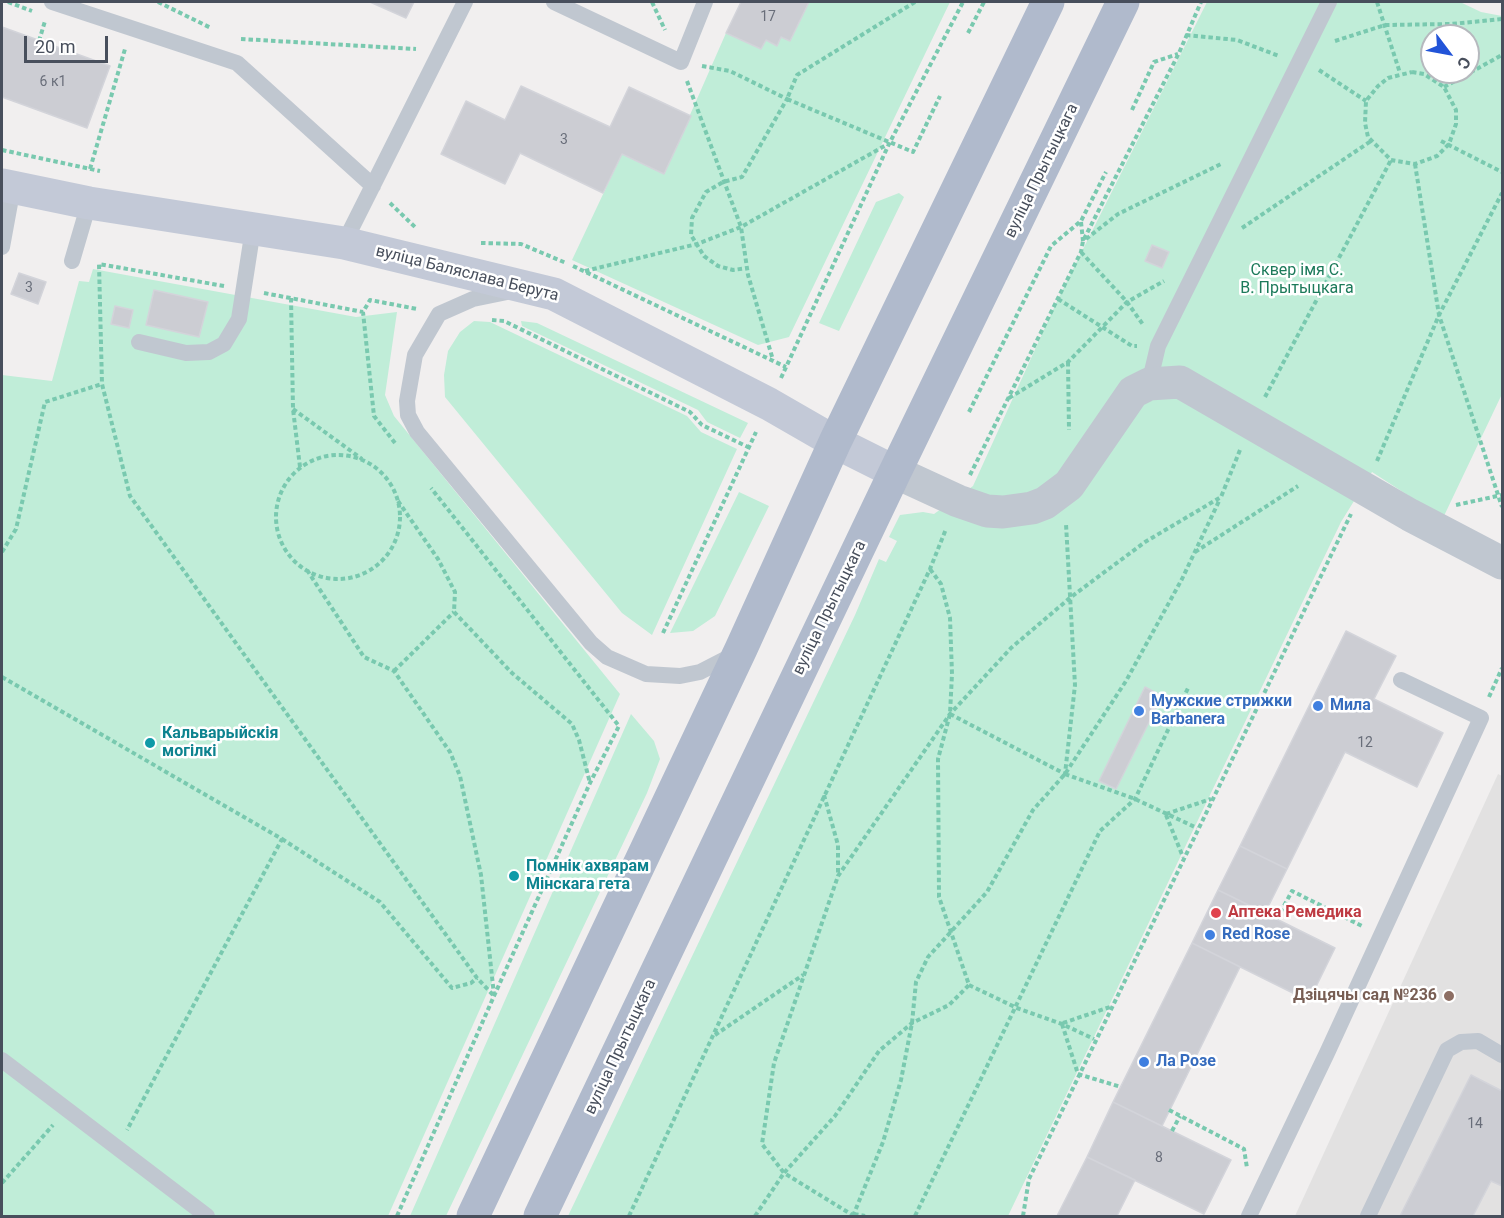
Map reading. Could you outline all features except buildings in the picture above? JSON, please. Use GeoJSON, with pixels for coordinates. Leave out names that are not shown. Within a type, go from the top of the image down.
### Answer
{"type":"FeatureCollection","features":[{"type":"Feature","properties":{"kind":"main road"},"geometry":{"type":"LineString","coordinates":[[473,1216],[741,649],[835,442],[1048,2]]}},
{"type":"Feature","properties":{"kind":"main road","name":"вуліца Прытыцкага"},"geometry":{"type":"LineString","coordinates":[[540,1216],[895,472],[1123,2]]}},
{"type":"Feature","properties":{"kind":"street","name":"вуліца Баляслава Берута"},"geometry":{"type":"LineString","coordinates":[[7,186],[88,203],[344,243],[554,294],[769,404],[835,442],[895,472]]}},
{"type":"Feature","properties":{"kind":"street"},"geometry":{"type":"LineString","coordinates":[[895,472],[958,501],[987,511],[1003,513],[1032,508],[1045,503],[1069,485],[1133,392],[1149,384],[1180,382],[1253,422],[1410,515],[1503,563]]}},
{"type":"Feature","properties":{"kind":"lane"},"geometry":{"type":"LineString","coordinates":[[344,243],[465,2]]}},
{"type":"Feature","properties":{"kind":"lane"},"geometry":{"type":"LineString","coordinates":[[554,2],[681,62],[705,2]]}},
{"type":"Feature","properties":{"kind":"lane"},"geometry":{"type":"LineString","coordinates":[[1149,384],[1158,346],[1329,2]]}},
{"type":"Feature","properties":{"kind":"lane"},"geometry":{"type":"LineString","coordinates":[[50,9],[130,30],[237,63],[373,186]]}},
{"type":"Feature","properties":{"kind":"lane"},"geometry":{"type":"LineString","coordinates":[[2,248],[7,186]]}},
{"type":"Feature","properties":{"kind":"lane"},"geometry":{"type":"LineString","coordinates":[[74,255],[88,203]]}},
{"type":"Feature","properties":{"kind":"lane"},"geometry":{"type":"LineString","coordinates":[[139,342],[186,353],[208,352],[224,344],[239,319],[253,229]]}},
{"type":"Feature","properties":{"kind":"lane"},"geometry":{"type":"LineString","coordinates":[[528,288],[473,299],[439,314],[415,355],[407,400],[408,415],[417,432],[591,643],[607,657],[646,674],[663,676],[700,672],[741,649]]}},
{"type":"Feature","properties":{"kind":"lane"},"geometry":{"type":"LineString","coordinates":[[1251,1212],[1481,718],[1401,680]]}},
{"type":"Feature","properties":{"kind":"lane"},"geometry":{"type":"LineString","coordinates":[[1368,1216],[1447,1050],[1461,1042],[1478,1041],[1503,1055]]}},
{"type":"Feature","properties":{"kind":"lane"},"geometry":{"type":"LineString","coordinates":[[2,1060],[117,1150],[207,1216]]}},
{"type":"Feature","properties":{"kind":"path"},"geometry":{"type":"LineString","coordinates":[[748,268],[734,270],[718,266],[704,256],[692,235],[692,218],[696,206],[706,192],[723,182],[742,177],[787,99],[797,75],[915,2]]}},
{"type":"Feature","properties":{"kind":"path"},"geometry":{"type":"LineString","coordinates":[[781,378],[889,144],[963,2]]}},
{"type":"Feature","properties":{"kind":"path"},"geometry":{"type":"LineString","coordinates":[[968,33],[984,2]]}},
{"type":"Feature","properties":{"kind":"path"},"geometry":{"type":"LineString","coordinates":[[1083,241],[1179,54],[1201,2]]}},
{"type":"Feature","properties":{"kind":"path"},"geometry":{"type":"LineString","coordinates":[[1377,2],[1400,73]]}},
{"type":"Feature","properties":{"kind":"path"},"geometry":{"type":"LineString","coordinates":[[39,41],[50,9]]}},
{"type":"Feature","properties":{"kind":"path"},"geometry":{"type":"LineString","coordinates":[[1327,43],[1385,25],[1451,24],[1503,19]]}},
{"type":"Feature","properties":{"kind":"path"},"geometry":{"type":"LineString","coordinates":[[90,169],[130,30]]}},
{"type":"Feature","properties":{"kind":"path"},"geometry":{"type":"LineString","coordinates":[[1186,35],[1237,40],[1298,63],[1312,65],[1366,101]]}},
{"type":"Feature","properties":{"kind":"path"},"geometry":{"type":"LineString","coordinates":[[230,38],[441,50]]}},
{"type":"Feature","properties":{"kind":"path"},"geometry":{"type":"LineString","coordinates":[[1132,110],[1154,62],[1179,54]]}},
{"type":"Feature","properties":{"kind":"path"},"geometry":{"type":"LineString","coordinates":[[1444,87],[1503,54]]}},
{"type":"Feature","properties":{"kind":"path"},"geometry":{"type":"LineString","coordinates":[[773,361],[748,268],[741,228],[681,62],[730,71],[787,99],[889,144],[913,152],[940,96]]}},
{"type":"Feature","properties":{"kind":"path"},"geometry":{"type":"LineString","coordinates":[[1400,73],[1424,74],[1444,87],[1456,110],[1456,123],[1449,144],[1437,156],[1415,165],[1391,160],[1371,141],[1365,123],[1366,101],[1378,86],[1400,73]]}},
{"type":"Feature","properties":{"kind":"path"},"geometry":{"type":"LineString","coordinates":[[1007,399],[1068,362],[1127,302],[1201,260],[1226,239],[1371,141]]}},
{"type":"Feature","properties":{"kind":"path"},"geometry":{"type":"LineString","coordinates":[[1441,141],[1503,172]]}},
{"type":"Feature","properties":{"kind":"path"},"geometry":{"type":"LineString","coordinates":[[584,271],[697,244],[741,228],[889,144]]}},
{"type":"Feature","properties":{"kind":"path"},"geometry":{"type":"LineString","coordinates":[[1083,241],[1118,214],[1259,145]]}},
{"type":"Feature","properties":{"kind":"path"},"geometry":{"type":"LineString","coordinates":[[854,1216],[886,1132],[901,1080],[912,1023],[916,982],[928,957],[987,892],[1033,810],[1065,774],[1126,681],[1195,552],[1253,422],[1391,160]]}},
{"type":"Feature","properties":{"kind":"path"},"geometry":{"type":"LineString","coordinates":[[1415,165],[1440,315],[1503,507]]}},
{"type":"Feature","properties":{"kind":"path"},"geometry":{"type":"LineString","coordinates":[[969,412],[1051,246],[1081,221],[1106,172]]}},
{"type":"Feature","properties":{"kind":"path"},"geometry":{"type":"LineString","coordinates":[[373,186],[422,234]]}},
{"type":"Feature","properties":{"kind":"path"},"geometry":{"type":"LineString","coordinates":[[1372,472],[1440,315],[1503,194]]}},
{"type":"Feature","properties":{"kind":"path"},"geometry":{"type":"LineString","coordinates":[[966,483],[1082,252],[1081,221]]}},
{"type":"Feature","properties":{"kind":"path"},"geometry":{"type":"LineString","coordinates":[[1082,252],[1127,302]]}},
{"type":"Feature","properties":{"kind":"path"},"geometry":{"type":"LineString","coordinates":[[74,255],[99,264],[363,312]]}},
{"type":"Feature","properties":{"kind":"path"},"geometry":{"type":"LineString","coordinates":[[99,264],[102,384],[130,496],[477,978],[494,996]]}},
{"type":"Feature","properties":{"kind":"path"},"geometry":{"type":"LineString","coordinates":[[291,298],[293,409],[300,468]]}},
{"type":"Feature","properties":{"kind":"path"},"geometry":{"type":"LineString","coordinates":[[1058,299],[1132,346],[1158,346]]}},
{"type":"Feature","properties":{"kind":"path"},"geometry":{"type":"LineString","coordinates":[[396,444],[374,416],[363,312],[370,300],[439,314]]}},
{"type":"Feature","properties":{"kind":"path"},"geometry":{"type":"LineString","coordinates":[[486,319],[504,321],[690,412],[702,425],[748,447]]}},
{"type":"Feature","properties":{"kind":"path"},"geometry":{"type":"LineString","coordinates":[[2,552],[16,529],[45,402],[102,384]]}},
{"type":"Feature","properties":{"kind":"path"},"geometry":{"type":"LineString","coordinates":[[293,409],[367,463],[388,482],[396,498],[438,559],[455,592],[454,612],[394,671]]}},
{"type":"Feature","properties":{"kind":"path"},"geometry":{"type":"LineString","coordinates":[[663,633],[758,428]]}},
{"type":"Feature","properties":{"kind":"path"},"geometry":{"type":"LineString","coordinates":[[367,463],[335,455],[322,457],[300,468],[285,484],[280,496],[276,524],[285,550],[306,570],[364,657],[394,671],[450,752],[460,776],[481,875],[494,996]]}},
{"type":"Feature","properties":{"kind":"path"},"geometry":{"type":"LineString","coordinates":[[397,1216],[590,783],[619,726],[426,482]]}},
{"type":"Feature","properties":{"kind":"path"},"geometry":{"type":"LineString","coordinates":[[1195,552],[1301,484]]}},
{"type":"Feature","properties":{"kind":"path"},"geometry":{"type":"LineString","coordinates":[[865,1216],[854,1216],[784,1173],[762,1144],[774,1063],[838,876],[950,714],[1011,648],[1071,597],[1145,542],[1221,497]]}},
{"type":"Feature","properties":{"kind":"path"},"geometry":{"type":"LineString","coordinates":[[306,570],[318,576],[339,579],[360,575],[371,569],[392,547],[398,530],[399,515],[396,498]]}},
{"type":"Feature","properties":{"kind":"path"},"geometry":{"type":"LineString","coordinates":[[1023,1216],[1029,1179],[1094,1039],[1350,515]]}},
{"type":"Feature","properties":{"kind":"path"},"geometry":{"type":"LineString","coordinates":[[1065,517],[1075,685],[1065,774]]}},
{"type":"Feature","properties":{"kind":"path"},"geometry":{"type":"LineString","coordinates":[[629,1216],[930,569],[948,523]]}},
{"type":"Feature","properties":{"kind":"path"},"geometry":{"type":"LineString","coordinates":[[930,569],[940,584],[950,618],[952,674],[950,714],[938,759],[939,897],[950,932],[969,985],[1017,1008],[1062,1024],[1094,1039]]}},
{"type":"Feature","properties":{"kind":"path"},"geometry":{"type":"LineString","coordinates":[[454,612],[512,674],[572,724],[579,740],[590,783]]}},
{"type":"Feature","properties":{"kind":"path"},"geometry":{"type":"LineString","coordinates":[[1493,687],[1503,668]]}},
{"type":"Feature","properties":{"kind":"path"},"geometry":{"type":"LineString","coordinates":[[2,677],[282,839],[380,902],[452,988],[471,983],[477,978]]}},
{"type":"Feature","properties":{"kind":"path"},"geometry":{"type":"LineString","coordinates":[[915,1216],[1017,1008],[1100,831],[1135,799],[1189,686]]}},
{"type":"Feature","properties":{"kind":"path"},"geometry":{"type":"LineString","coordinates":[[950,714],[1065,774],[1135,799],[1197,828]]}},
{"type":"Feature","properties":{"kind":"path"},"geometry":{"type":"LineString","coordinates":[[824,794],[838,845],[838,876]]}},
{"type":"Feature","properties":{"kind":"path"},"geometry":{"type":"LineString","coordinates":[[1166,814],[1211,799]]}},
{"type":"Feature","properties":{"kind":"path"},"geometry":{"type":"LineString","coordinates":[[1166,814],[1183,857]]}},
{"type":"Feature","properties":{"kind":"path"},"geometry":{"type":"LineString","coordinates":[[117,1150],[282,839]]}},
{"type":"Feature","properties":{"kind":"path"},"geometry":{"type":"LineString","coordinates":[[1276,919],[1292,891],[1381,936]]}},
{"type":"Feature","properties":{"kind":"path"},"geometry":{"type":"LineString","coordinates":[[715,1035],[804,974]]}},
{"type":"Feature","properties":{"kind":"path"},"geometry":{"type":"LineString","coordinates":[[755,1216],[784,1173],[835,1116],[879,1051],[912,1023],[949,1005],[969,985]]}},
{"type":"Feature","properties":{"kind":"path"},"geometry":{"type":"LineString","coordinates":[[1062,1024],[1111,1006]]}},
{"type":"Feature","properties":{"kind":"path"},"geometry":{"type":"LineString","coordinates":[[1062,1024],[1078,1074]]}},
{"type":"Feature","properties":{"kind":"path"},"geometry":{"type":"LineString","coordinates":[[1078,1074],[1121,1087]]}},
{"type":"Feature","properties":{"kind":"path"},"geometry":{"type":"LineString","coordinates":[[2,1183],[66,1110]]}},
{"type":"Feature","properties":{"kind":"path"},"geometry":{"type":"LineString","coordinates":[[1169,1110],[1244,1149],[1251,1212]]}},
{"type":"Feature","properties":{"kind":"path"},"geometry":{"type":"LineString","coordinates":[[1172,1131],[1180,1116]]}},
{"type":"Feature","properties":{"kind":"shaded area","name":"Дзіцячы сад №236"},"geometry":{"type":"Polygon","coordinates":[[[1498,774],[1502,776],[1502,1216],[1295,1216],[1498,774]]]}},
{"type":"Feature","properties":{"kind":"green space"},"geometry":{"type":"Polygon","coordinates":[[[809,2],[950,2],[789,337],[758,345],[572,260],[622,154],[664,174],[726,33],[761,49],[766,40],[777,45],[781,37],[790,41],[809,2]]]}},
{"type":"Feature","properties":{"kind":"green space","name":"Сквер імя С. В. Прытыцкага"},"geometry":{"type":"Polygon","coordinates":[[[1207,2],[1460,2],[1481,12],[1502,16],[1502,394],[1443,518],[1372,472],[1341,522],[1008,1216],[568,1216],[855,615],[879,559],[886,562],[897,541],[889,537],[900,515],[923,512],[934,514],[973,486],[1058,299],[1207,2]]]}},
{"type":"Feature","properties":{"kind":"green space"},"geometry":{"type":"Polygon","coordinates":[[[899,193],[904,197],[839,331],[819,323],[876,202],[899,193]]]}},
{"type":"Feature","properties":{"kind":"green space"},"geometry":{"type":"Polygon","coordinates":[[[93,269],[356,317],[397,312],[385,395],[394,416],[620,694],[388,1216],[2,1216],[2,375],[52,381],[79,281],[89,282],[93,269]]]}},
{"type":"Feature","properties":{"kind":"green space"},"geometry":{"type":"Polygon","coordinates":[[[474,321],[490,322],[687,416],[701,432],[737,449],[652,635],[622,613],[445,397],[444,375],[448,351],[460,332],[474,321]]]}},
{"type":"Feature","properties":{"kind":"green space"},"geometry":{"type":"Polygon","coordinates":[[[521,321],[537,323],[748,423],[740,438],[707,422],[698,410],[522,326],[521,321]]]}},
{"type":"Feature","properties":{"kind":"green space"},"geometry":{"type":"Polygon","coordinates":[[[739,492],[769,506],[715,616],[693,631],[670,633],[739,492]]]}},
{"type":"Feature","properties":{"kind":"green space"},"geometry":{"type":"Polygon","coordinates":[[[631,714],[654,741],[660,759],[647,793],[446,1216],[410,1216],[631,714]]]}},
{"type":"Feature","properties":{"kind":"place","name":"Мила"},"geometry":{"type":"Point","coordinates":[1318,706]}},
{"type":"Feature","properties":{"kind":"place","name":"Мужские стрижки Barbanera"},"geometry":{"type":"Point","coordinates":[1139,711]}},
{"type":"Feature","properties":{"kind":"place","name":"Кальварыйскія могілкі"},"geometry":{"type":"Point","coordinates":[150,743]}},
{"type":"Feature","properties":{"kind":"place","name":"Помнік ахвярам Мінскага гета"},"geometry":{"type":"Point","coordinates":[514,876]}},
{"type":"Feature","properties":{"kind":"place","name":"Аптека Ремедика"},"geometry":{"type":"Point","coordinates":[1216,913]}},
{"type":"Feature","properties":{"kind":"place","name":"Red Rose"},"geometry":{"type":"Point","coordinates":[1210,935]}},
{"type":"Feature","properties":{"kind":"place","name":"Дзіцячы сад №236"},"geometry":{"type":"Point","coordinates":[1449,996]}},
{"type":"Feature","properties":{"kind":"place","name":"Ла Розе"},"geometry":{"type":"Point","coordinates":[1144,1062]}}]}
